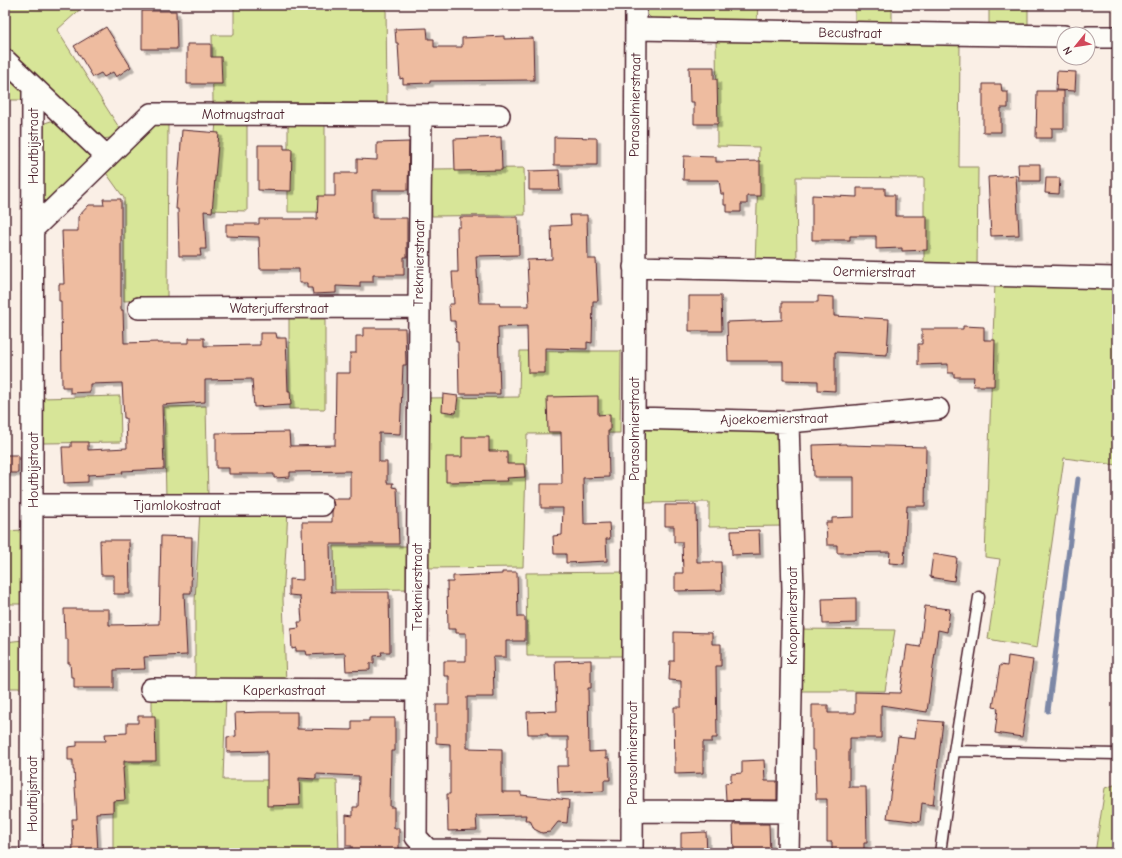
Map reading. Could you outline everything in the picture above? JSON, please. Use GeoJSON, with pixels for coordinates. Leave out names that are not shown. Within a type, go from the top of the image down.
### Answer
{"type":"FeatureCollection","features":[{"type":"Feature","properties":{"kind":"street","name":"Parasolmierstraat"},"geometry":{"type":"LineString","coordinates":[[632,852],[636,5]]}},
{"type":"Feature","properties":{"kind":"street","name":"Becustraat"},"geometry":{"type":"LineString","coordinates":[[636,29],[1056,36]]}},
{"type":"Feature","properties":{"kind":"street"},"geometry":{"type":"LineString","coordinates":[[1096,37],[1117,37]]}},
{"type":"Feature","properties":{"kind":"street","name":"Houtbijstraat"},"geometry":{"type":"LineString","coordinates":[[5,60],[107,157]]}},
{"type":"Feature","properties":{"kind":"street","name":"Houtbijstraat"},"geometry":{"type":"LineString","coordinates":[[31,853],[33,87]]}},
{"type":"Feature","properties":{"kind":"street","name":"Motmugstraat"},"geometry":{"type":"LineString","coordinates":[[33,229],[151,114],[499,115]]}},
{"type":"Feature","properties":{"kind":"street","name":"Trekmierstraat"},"geometry":{"type":"LineString","coordinates":[[421,114],[416,837],[428,850],[632,852]]}},
{"type":"Feature","properties":{"kind":"street","name":"Oermierstraat"},"geometry":{"type":"LineString","coordinates":[[634,267],[1115,278]]}},
{"type":"Feature","properties":{"kind":"street","name":"Waterjufferstraat"},"geometry":{"type":"LineString","coordinates":[[140,308],[419,307]]}},
{"type":"Feature","properties":{"kind":"street","name":"Ajoekoemierstraat"},"geometry":{"type":"LineString","coordinates":[[634,418],[788,422],[938,410]]}},
{"type":"Feature","properties":{"kind":"street","name":"Knoopmierstraat"},"geometry":{"type":"LineString","coordinates":[[788,422],[793,590],[788,853]]}},
{"type":"Feature","properties":{"kind":"street","name":"Tjamlokostraat"},"geometry":{"type":"LineString","coordinates":[[33,505],[322,505]]}},
{"type":"Feature","properties":{"kind":"street","name":"Kaperkastraat"},"geometry":{"type":"LineString","coordinates":[[150,689],[417,690]]}},
{"type":"Feature","properties":{"kind":"street"},"geometry":{"type":"LineString","coordinates":[[632,811],[789,812]]}},
{"type":"Feature","properties":{"kind":"lane"},"geometry":{"type":"LineString","coordinates":[[940,853],[954,751],[979,597]]}},
{"type":"Feature","properties":{"kind":"lane"},"geometry":{"type":"LineString","coordinates":[[954,751],[1117,754]]}},
{"type":"Feature","properties":{"kind":"green space"},"geometry":{"type":"Polygon","coordinates":[[[5,5],[85,5],[57,30],[120,129],[111,138],[102,139],[92,132],[5,46],[5,5]]]}},
{"type":"Feature","properties":{"kind":"green space"},"geometry":{"type":"Polygon","coordinates":[[[234,5],[386,5],[387,103],[213,102],[212,35],[234,35],[234,5]]]}},
{"type":"Feature","properties":{"kind":"green space"},"geometry":{"type":"Polygon","coordinates":[[[643,5],[758,5],[757,21],[660,21],[651,18],[643,10],[643,5]]]}},
{"type":"Feature","properties":{"kind":"green space"},"geometry":{"type":"Polygon","coordinates":[[[855,5],[892,5],[892,27],[855,27],[855,5]]]}},
{"type":"Feature","properties":{"kind":"green space"},"geometry":{"type":"Polygon","coordinates":[[[989,5],[1028,5],[1028,29],[989,29],[989,5]]]}},
{"type":"Feature","properties":{"kind":"green space"},"geometry":{"type":"Polygon","coordinates":[[[716,34],[960,41],[959,167],[978,167],[977,270],[924,269],[924,178],[796,177],[797,267],[755,266],[759,147],[717,146],[716,34]]]}},
{"type":"Feature","properties":{"kind":"green space"},"geometry":{"type":"Polygon","coordinates":[[[5,70],[23,89],[22,100],[5,100],[5,70]]]}},
{"type":"Feature","properties":{"kind":"green space"},"geometry":{"type":"Polygon","coordinates":[[[288,119],[325,119],[325,212],[288,212],[288,119]]]}},
{"type":"Feature","properties":{"kind":"green space"},"geometry":{"type":"Polygon","coordinates":[[[54,120],[89,152],[91,158],[88,165],[41,209],[42,124],[54,120]]]}},
{"type":"Feature","properties":{"kind":"green space"},"geometry":{"type":"Polygon","coordinates":[[[247,120],[247,211],[209,210],[216,121],[247,120]]]}},
{"type":"Feature","properties":{"kind":"green space"},"geometry":{"type":"Polygon","coordinates":[[[155,122],[168,122],[167,299],[124,301],[124,198],[104,170],[155,122]]]}},
{"type":"Feature","properties":{"kind":"green space"},"geometry":{"type":"Polygon","coordinates":[[[524,168],[525,215],[432,216],[431,169],[524,168]]]}},
{"type":"Feature","properties":{"kind":"green space"},"geometry":{"type":"Polygon","coordinates":[[[995,283],[1117,285],[1117,465],[1064,458],[1037,648],[988,639],[1000,559],[985,557],[995,283]]]}},
{"type":"Feature","properties":{"kind":"green space"},"geometry":{"type":"Polygon","coordinates":[[[289,314],[325,314],[325,409],[289,409],[289,314]]]}},
{"type":"Feature","properties":{"kind":"green space"},"geometry":{"type":"Polygon","coordinates":[[[520,351],[621,351],[620,433],[527,434],[523,567],[426,568],[425,398],[519,397],[520,351]]]}},
{"type":"Feature","properties":{"kind":"green space"},"geometry":{"type":"Polygon","coordinates":[[[120,396],[121,442],[43,443],[42,398],[120,396]]]}},
{"type":"Feature","properties":{"kind":"green space"},"geometry":{"type":"Polygon","coordinates":[[[206,406],[208,497],[166,497],[164,407],[206,406]]]}},
{"type":"Feature","properties":{"kind":"green space"},"geometry":{"type":"Polygon","coordinates":[[[650,425],[771,429],[779,436],[785,526],[709,527],[709,502],[640,503],[644,429],[650,425]]]}},
{"type":"Feature","properties":{"kind":"green space"},"geometry":{"type":"Polygon","coordinates":[[[200,510],[288,510],[283,599],[286,684],[195,684],[195,601],[200,510]]]}},
{"type":"Feature","properties":{"kind":"green space"},"geometry":{"type":"Polygon","coordinates":[[[23,530],[25,604],[5,604],[5,531],[23,530]]]}},
{"type":"Feature","properties":{"kind":"green space"},"geometry":{"type":"Polygon","coordinates":[[[334,546],[411,546],[411,589],[335,590],[334,546]]]}},
{"type":"Feature","properties":{"kind":"green space"},"geometry":{"type":"Polygon","coordinates":[[[625,572],[626,656],[527,656],[526,573],[625,572]]]}},
{"type":"Feature","properties":{"kind":"green space"},"geometry":{"type":"Polygon","coordinates":[[[797,629],[895,630],[885,691],[801,691],[797,629]]]}},
{"type":"Feature","properties":{"kind":"green space"},"geometry":{"type":"Polygon","coordinates":[[[23,640],[23,688],[5,688],[5,642],[23,640]]]}},
{"type":"Feature","properties":{"kind":"green space"},"geometry":{"type":"Polygon","coordinates":[[[152,693],[226,694],[223,780],[337,780],[339,853],[113,853],[113,762],[152,762],[152,693]]]}},
{"type":"Feature","properties":{"kind":"green space"},"geometry":{"type":"Polygon","coordinates":[[[1117,784],[1117,853],[1095,853],[1105,788],[1117,784]]]}},
{"type":"Feature","properties":{"kind":"building"},"geometry":{"type":"Polygon","coordinates":[[[142,11],[176,11],[177,49],[142,49],[142,11]]]}},
{"type":"Feature","properties":{"kind":"building"},"geometry":{"type":"Polygon","coordinates":[[[106,27],[131,67],[116,77],[113,72],[104,77],[101,73],[93,77],[74,46],[106,27]]]}},
{"type":"Feature","properties":{"kind":"building"},"geometry":{"type":"Polygon","coordinates":[[[427,28],[428,39],[434,39],[434,47],[462,47],[462,38],[504,36],[504,39],[533,38],[534,80],[430,81],[430,83],[403,84],[403,78],[400,79],[398,43],[396,43],[395,29],[427,28]]]}},
{"type":"Feature","properties":{"kind":"building"},"geometry":{"type":"Polygon","coordinates":[[[187,44],[211,44],[211,57],[221,57],[222,84],[187,84],[187,44]]]}},
{"type":"Feature","properties":{"kind":"building"},"geometry":{"type":"Polygon","coordinates":[[[689,67],[714,67],[714,79],[717,79],[718,124],[694,124],[694,102],[690,102],[689,67]]]}},
{"type":"Feature","properties":{"kind":"building"},"geometry":{"type":"Polygon","coordinates":[[[1057,71],[1076,72],[1075,91],[1056,90],[1057,71]]]}},
{"type":"Feature","properties":{"kind":"building"},"geometry":{"type":"Polygon","coordinates":[[[983,84],[1001,84],[1002,92],[1008,92],[1008,108],[1001,108],[1001,132],[983,132],[983,84]]]}},
{"type":"Feature","properties":{"kind":"building"},"geometry":{"type":"Polygon","coordinates":[[[1037,91],[1064,91],[1064,128],[1052,128],[1052,138],[1036,138],[1037,91]]]}},
{"type":"Feature","properties":{"kind":"building"},"geometry":{"type":"Polygon","coordinates":[[[182,130],[219,133],[212,212],[204,211],[206,249],[200,249],[201,256],[179,256],[178,209],[176,209],[182,130]]]}},
{"type":"Feature","properties":{"kind":"building"},"geometry":{"type":"Polygon","coordinates":[[[501,137],[502,170],[455,171],[454,139],[501,137]]]}},
{"type":"Feature","properties":{"kind":"building"},"geometry":{"type":"Polygon","coordinates":[[[554,137],[597,138],[597,165],[554,165],[554,137]]]}},
{"type":"Feature","properties":{"kind":"building"},"geometry":{"type":"Polygon","coordinates":[[[409,142],[408,190],[372,190],[372,218],[407,218],[407,257],[404,257],[404,275],[373,275],[373,282],[360,282],[360,287],[336,286],[336,293],[313,294],[312,288],[307,288],[307,283],[299,283],[299,269],[260,269],[259,237],[226,236],[226,224],[259,224],[259,219],[317,219],[318,196],[335,196],[335,173],[357,173],[357,159],[377,160],[377,143],[409,142]]]}},
{"type":"Feature","properties":{"kind":"building"},"geometry":{"type":"Polygon","coordinates":[[[258,145],[284,145],[284,149],[292,149],[291,191],[258,190],[258,145]]]}},
{"type":"Feature","properties":{"kind":"building"},"geometry":{"type":"Polygon","coordinates":[[[684,156],[716,157],[716,162],[760,161],[760,196],[747,196],[747,204],[741,204],[741,212],[727,212],[727,205],[724,205],[724,194],[721,194],[719,180],[683,180],[684,156]]]}},
{"type":"Feature","properties":{"kind":"building"},"geometry":{"type":"Polygon","coordinates":[[[1018,164],[1040,164],[1040,181],[1019,181],[1018,164]]]}},
{"type":"Feature","properties":{"kind":"building"},"geometry":{"type":"Polygon","coordinates":[[[559,170],[560,190],[529,190],[529,171],[559,170]]]}},
{"type":"Feature","properties":{"kind":"building"},"geometry":{"type":"Polygon","coordinates":[[[1016,175],[1019,235],[991,236],[988,177],[1016,175]]]}},
{"type":"Feature","properties":{"kind":"building"},"geometry":{"type":"Polygon","coordinates":[[[1046,178],[1060,178],[1059,194],[1045,193],[1046,178]]]}},
{"type":"Feature","properties":{"kind":"building"},"geometry":{"type":"Polygon","coordinates":[[[857,188],[885,188],[885,195],[895,195],[895,216],[927,216],[927,250],[902,251],[902,248],[876,249],[876,236],[850,236],[850,240],[812,240],[812,195],[857,197],[857,188]]]}},
{"type":"Feature","properties":{"kind":"building"},"geometry":{"type":"Polygon","coordinates":[[[103,199],[121,199],[121,310],[123,310],[124,343],[189,343],[189,338],[204,338],[204,346],[260,345],[260,333],[276,333],[277,338],[286,338],[288,391],[290,391],[291,405],[254,407],[252,379],[205,380],[205,402],[162,405],[164,469],[122,471],[123,473],[88,475],[88,482],[64,483],[62,447],[71,447],[71,442],[88,442],[88,450],[127,448],[126,418],[124,418],[122,383],[90,384],[90,392],[70,393],[70,387],[62,387],[61,301],[59,301],[59,284],[64,284],[62,231],[78,231],[78,217],[89,205],[104,205],[103,199]]]}},
{"type":"Feature","properties":{"kind":"building"},"geometry":{"type":"Polygon","coordinates":[[[570,215],[587,215],[588,259],[596,259],[598,301],[593,301],[592,343],[587,342],[587,349],[545,348],[545,373],[528,373],[527,326],[498,327],[500,394],[459,394],[458,342],[456,342],[455,321],[450,321],[449,304],[454,304],[452,272],[458,272],[457,227],[460,227],[460,217],[518,217],[519,255],[476,256],[479,303],[499,303],[500,306],[529,306],[527,260],[552,259],[551,226],[571,225],[570,215]]]}},
{"type":"Feature","properties":{"kind":"building"},"geometry":{"type":"Polygon","coordinates":[[[689,296],[721,296],[722,331],[689,331],[689,296]]]}},
{"type":"Feature","properties":{"kind":"building"},"geometry":{"type":"Polygon","coordinates":[[[818,296],[834,297],[834,316],[889,319],[887,355],[835,352],[835,391],[818,390],[818,381],[783,380],[783,361],[728,361],[727,322],[782,320],[782,302],[818,302],[818,296]]]}},
{"type":"Feature","properties":{"kind":"building"},"geometry":{"type":"Polygon","coordinates":[[[963,326],[984,327],[984,340],[995,340],[994,386],[973,386],[974,377],[954,377],[954,373],[948,373],[948,364],[918,365],[918,344],[922,344],[922,329],[963,329],[963,326]]]}},
{"type":"Feature","properties":{"kind":"building"},"geometry":{"type":"Polygon","coordinates":[[[363,328],[405,328],[406,365],[403,365],[400,434],[379,433],[379,462],[387,462],[387,483],[393,483],[392,487],[397,488],[399,544],[330,544],[331,592],[389,592],[390,652],[381,652],[382,655],[374,656],[374,663],[370,663],[370,670],[346,671],[345,653],[307,655],[306,651],[296,651],[296,648],[292,649],[291,629],[299,628],[298,622],[302,622],[300,596],[289,595],[289,579],[303,580],[302,522],[332,522],[332,511],[334,505],[332,499],[350,499],[350,471],[290,472],[290,477],[274,478],[274,474],[229,474],[229,468],[216,468],[216,433],[289,432],[290,446],[335,445],[336,373],[350,373],[350,353],[356,353],[356,336],[363,336],[363,328]]]}},
{"type":"Feature","properties":{"kind":"building"},"geometry":{"type":"Polygon","coordinates":[[[443,394],[458,396],[456,413],[442,411],[443,394]]]}},
{"type":"Feature","properties":{"kind":"building"},"geometry":{"type":"Polygon","coordinates":[[[598,396],[598,415],[610,414],[610,431],[608,431],[609,477],[583,478],[584,524],[609,523],[610,539],[606,539],[607,561],[566,563],[566,554],[554,554],[553,536],[562,535],[563,508],[541,508],[541,484],[562,484],[561,432],[548,432],[547,397],[598,396]]]}},
{"type":"Feature","properties":{"kind":"building"},"geometry":{"type":"Polygon","coordinates":[[[462,437],[489,437],[489,451],[507,451],[507,464],[524,464],[525,477],[507,478],[508,481],[446,482],[446,457],[462,457],[462,437]]]}},
{"type":"Feature","properties":{"kind":"building"},"geometry":{"type":"Polygon","coordinates":[[[846,444],[926,447],[925,506],[907,506],[904,564],[889,563],[890,552],[837,553],[837,545],[827,545],[826,522],[832,522],[832,518],[854,517],[854,477],[814,477],[813,445],[846,444]]]}},
{"type":"Feature","properties":{"kind":"building"},"geometry":{"type":"Polygon","coordinates":[[[5,455],[18,455],[18,473],[5,473],[5,455]]]}},
{"type":"Feature","properties":{"kind":"building"},"geometry":{"type":"Polygon","coordinates":[[[665,505],[696,505],[697,562],[721,562],[722,590],[675,591],[675,573],[683,573],[682,542],[674,542],[674,526],[665,526],[665,505]]]}},
{"type":"Feature","properties":{"kind":"building"},"geometry":{"type":"Polygon","coordinates":[[[759,530],[760,554],[732,555],[731,531],[759,530]]]}},
{"type":"Feature","properties":{"kind":"building"},"geometry":{"type":"Polygon","coordinates":[[[161,536],[192,537],[191,593],[184,593],[187,655],[144,657],[145,669],[114,670],[114,688],[74,688],[74,677],[71,677],[70,663],[68,663],[68,639],[65,639],[64,609],[109,609],[109,625],[159,624],[161,536]]]}},
{"type":"Feature","properties":{"kind":"building"},"geometry":{"type":"Polygon","coordinates":[[[100,540],[129,540],[130,594],[114,594],[114,575],[101,575],[100,540]]]}},
{"type":"Feature","properties":{"kind":"building"},"geometry":{"type":"Polygon","coordinates":[[[933,554],[957,558],[954,581],[930,577],[933,554]]]}},
{"type":"Feature","properties":{"kind":"building"},"geometry":{"type":"Polygon","coordinates":[[[502,572],[517,572],[518,617],[525,617],[525,641],[506,641],[506,657],[493,657],[494,697],[467,697],[467,748],[502,749],[502,792],[521,792],[521,795],[569,800],[567,823],[558,822],[550,832],[542,833],[534,829],[530,820],[525,820],[526,815],[476,816],[477,830],[448,831],[447,794],[450,794],[450,744],[436,743],[436,705],[449,705],[449,676],[444,676],[444,661],[466,661],[466,633],[456,633],[456,629],[448,629],[447,582],[453,582],[453,576],[502,574],[502,572]]]}},
{"type":"Feature","properties":{"kind":"building"},"geometry":{"type":"Polygon","coordinates":[[[856,598],[856,623],[823,624],[822,599],[856,598]]]}},
{"type":"Feature","properties":{"kind":"building"},"geometry":{"type":"Polygon","coordinates":[[[925,606],[950,609],[947,632],[938,630],[927,712],[881,705],[881,738],[850,738],[849,787],[866,787],[867,843],[864,843],[864,853],[832,853],[832,842],[827,842],[827,799],[816,799],[815,750],[812,750],[812,705],[828,705],[828,713],[855,713],[855,692],[900,693],[907,645],[920,647],[925,606]]]}},
{"type":"Feature","properties":{"kind":"building"},"geometry":{"type":"Polygon","coordinates":[[[674,632],[712,633],[712,644],[721,644],[721,666],[716,666],[717,738],[712,738],[712,742],[703,742],[703,773],[675,774],[674,707],[681,707],[681,681],[669,680],[670,661],[674,661],[674,632]]]}},
{"type":"Feature","properties":{"kind":"building"},"geometry":{"type":"Polygon","coordinates":[[[1008,656],[1033,660],[1022,737],[995,733],[998,708],[993,707],[1000,665],[1007,666],[1008,656]]]}},
{"type":"Feature","properties":{"kind":"building"},"geometry":{"type":"Polygon","coordinates":[[[591,660],[591,688],[588,688],[589,752],[606,751],[606,758],[609,758],[610,780],[604,780],[604,791],[558,793],[557,766],[568,766],[568,737],[548,737],[548,734],[528,734],[527,712],[557,711],[555,661],[591,660]]]}},
{"type":"Feature","properties":{"kind":"building"},"geometry":{"type":"Polygon","coordinates":[[[297,712],[297,729],[352,730],[352,721],[369,721],[369,718],[395,718],[395,751],[391,751],[390,807],[394,807],[394,828],[399,828],[399,852],[352,851],[352,846],[346,846],[346,815],[353,816],[353,807],[358,807],[359,776],[316,774],[316,779],[299,778],[300,805],[267,806],[267,751],[227,752],[227,737],[236,736],[235,713],[297,712]]]}},
{"type":"Feature","properties":{"kind":"building"},"geometry":{"type":"Polygon","coordinates":[[[138,716],[155,716],[156,761],[124,761],[125,800],[113,801],[113,812],[96,813],[98,853],[73,853],[72,819],[77,819],[73,760],[68,760],[68,747],[77,746],[77,741],[106,741],[105,734],[127,733],[127,723],[138,723],[138,716]]]}},
{"type":"Feature","properties":{"kind":"building"},"geometry":{"type":"Polygon","coordinates":[[[917,720],[943,722],[933,805],[922,803],[920,822],[887,818],[898,737],[915,739],[917,720]]]}},
{"type":"Feature","properties":{"kind":"building"},"geometry":{"type":"Polygon","coordinates":[[[764,760],[765,781],[777,781],[777,800],[726,800],[725,783],[731,782],[731,774],[742,773],[742,761],[764,760]]]}},
{"type":"Feature","properties":{"kind":"building"},"geometry":{"type":"Polygon","coordinates":[[[733,824],[769,824],[770,853],[734,853],[733,824]]]}},
{"type":"Feature","properties":{"kind":"building"},"geometry":{"type":"Polygon","coordinates":[[[706,832],[707,853],[681,853],[681,833],[706,832]]]}},
{"type":"Feature","properties":{"kind":"waterway"},"geometry":{"type":"LineString","coordinates":[[1048,711],[1078,479]]}}]}
